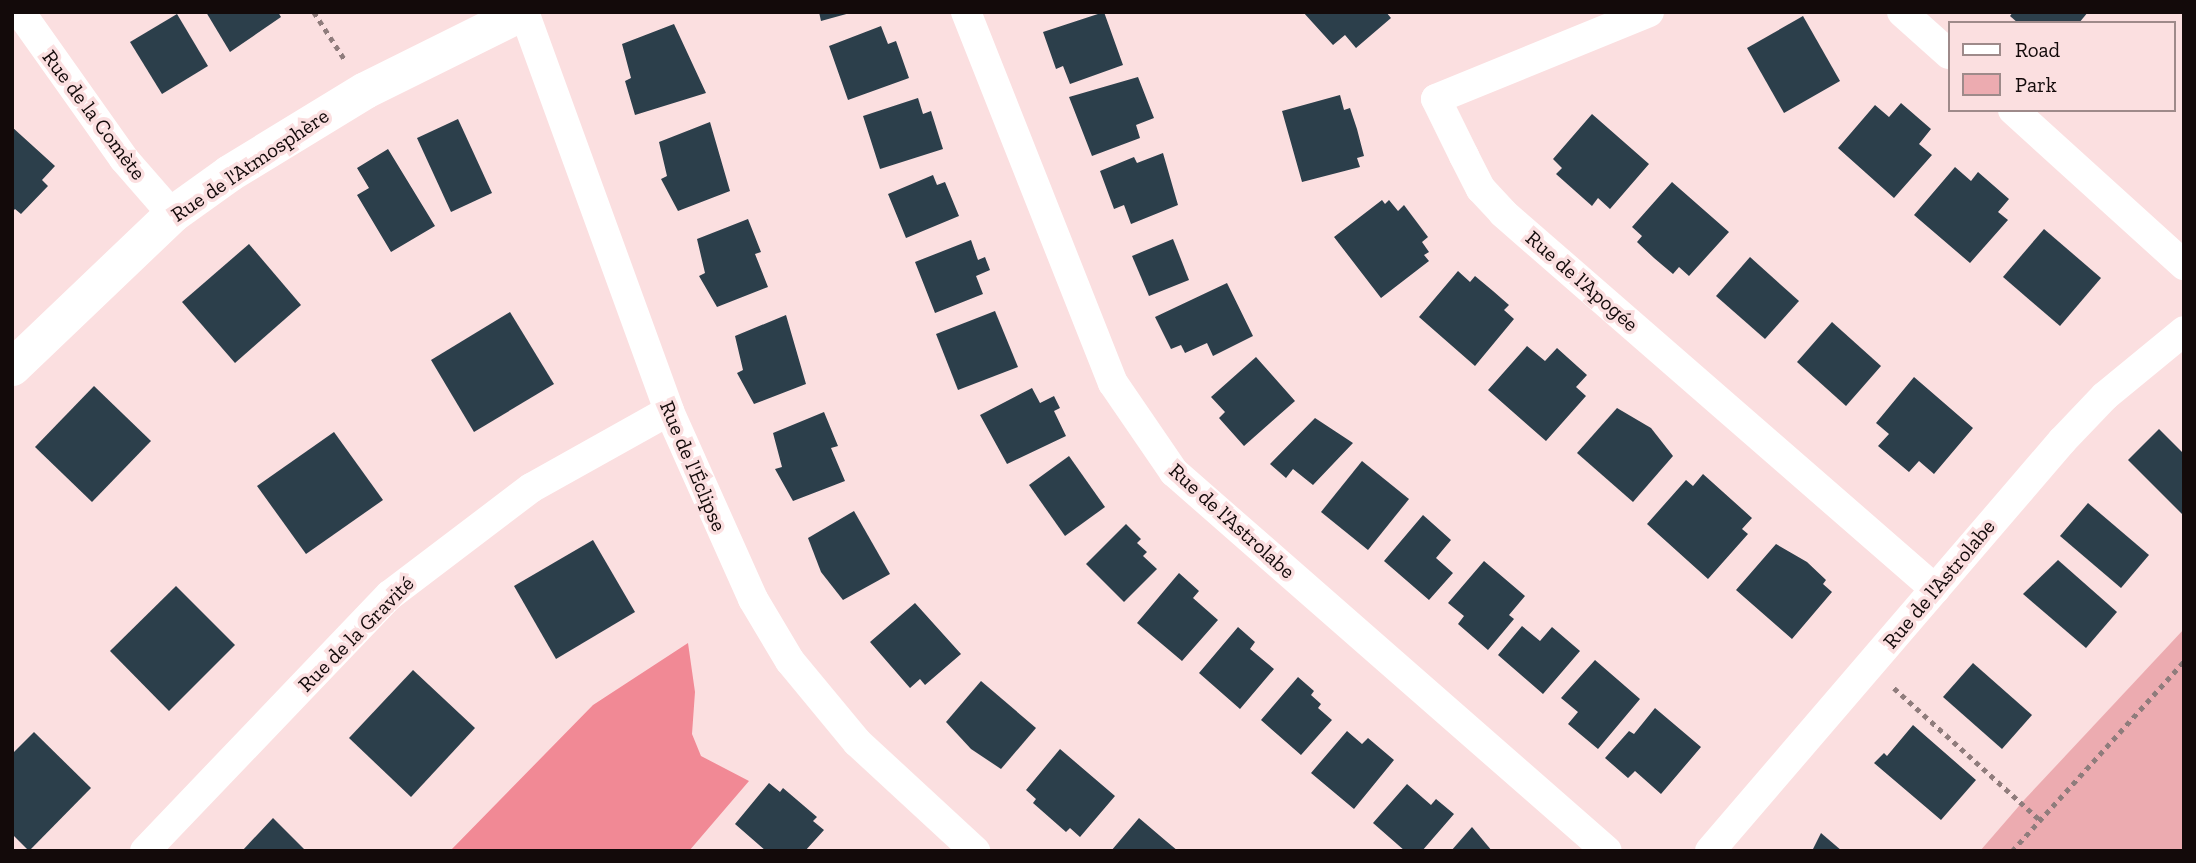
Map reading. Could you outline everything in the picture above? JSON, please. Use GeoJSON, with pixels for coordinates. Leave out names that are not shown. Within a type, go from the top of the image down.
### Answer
{"type":"FeatureCollection","features":[{"type":"Feature","properties":{"kind":"street","name":"Rue de la Comète"},"geometry":{"type":"LineString","coordinates":[[20,12],[124,159],[172,214]]}},
{"type":"Feature","properties":{"kind":"street","name":"Rue de l'Atmosphère"},"geometry":{"type":"LineString","coordinates":[[12,367],[172,214],[229,173],[365,90],[523,12]]}},
{"type":"Feature","properties":{"kind":"street","name":"Rue de l'Éclipse"},"geometry":{"type":"LineString","coordinates":[[523,12],[669,411],[733,560],[790,661],[857,742],[975,851]]}},
{"type":"Feature","properties":{"kind":"street","name":"Rue de l'Astrolabe"},"geometry":{"type":"LineString","coordinates":[[966,12],[1112,383],[1174,472],[1607,851]]}},
{"type":"Feature","properties":{"kind":"street","name":"Rue de l'Apogée"},"geometry":{"type":"LineString","coordinates":[[1649,12],[1436,99],[1480,189],[1503,213],[1935,589]]}},
{"type":"Feature","properties":{"kind":"street"},"geometry":{"type":"LineString","coordinates":[[1902,12],[1948,53]]}},
{"type":"Feature","properties":{"kind":"street"},"geometry":{"type":"LineString","coordinates":[[2015,112],[2184,265]]}},
{"type":"Feature","properties":{"kind":"street","name":"Rue de l'Astrolabe"},"geometry":{"type":"LineString","coordinates":[[1710,851],[2105,396],[2184,331]]}},
{"type":"Feature","properties":{"kind":"street","name":"Rue de la Gravité"},"geometry":{"type":"LineString","coordinates":[[145,851],[390,595],[531,488],[669,411]]}},
{"type":"Feature","properties":{"kind":"path"},"geometry":{"type":"LineString","coordinates":[[314,12],[365,90]]}},
{"type":"Feature","properties":{"kind":"path"},"geometry":{"type":"LineString","coordinates":[[2012,851],[2184,662]]}},
{"type":"Feature","properties":{"kind":"path"},"geometry":{"type":"LineString","coordinates":[[1869,666],[2041,821]]}},
{"type":"Feature","properties":{"kind":"green space"},"geometry":{"type":"Polygon","coordinates":[[[2184,629],[2184,851],[1980,851],[2025,799],[2184,629]]]}},
{"type":"Feature","properties":{"kind":"shaded area"},"geometry":{"type":"Polygon","coordinates":[[[688,643],[695,692],[692,734],[701,756],[749,781],[689,851],[450,851],[593,705],[688,643]]]}},
{"type":"Feature","properties":{"kind":"building"},"geometry":{"type":"Polygon","coordinates":[[[206,12],[278,12],[281,17],[230,52],[206,12]]]}},
{"type":"Feature","properties":{"kind":"building"},"geometry":{"type":"Polygon","coordinates":[[[819,12],[850,12],[850,13],[821,21],[819,12]]]}},
{"type":"Feature","properties":{"kind":"building"},"geometry":{"type":"Polygon","coordinates":[[[1104,12],[1123,65],[1070,84],[1063,66],[1056,69],[1043,32],[1104,12]]]}},
{"type":"Feature","properties":{"kind":"building"},"geometry":{"type":"Polygon","coordinates":[[[1303,12],[1386,12],[1391,18],[1356,48],[1345,35],[1333,45],[1303,12]]]}},
{"type":"Feature","properties":{"kind":"building"},"geometry":{"type":"Polygon","coordinates":[[[2013,12],[2088,12],[2081,21],[2016,21],[2010,16],[2013,12]]]}},
{"type":"Feature","properties":{"kind":"building"},"geometry":{"type":"Polygon","coordinates":[[[177,14],[208,66],[162,94],[130,42],[177,14]]]}},
{"type":"Feature","properties":{"kind":"building"},"geometry":{"type":"Polygon","coordinates":[[[1803,16],[1840,81],[1784,113],[1747,48],[1803,16]]]}},
{"type":"Feature","properties":{"kind":"building"},"geometry":{"type":"Polygon","coordinates":[[[674,24],[706,93],[635,115],[625,81],[631,78],[622,44],[674,24]]]}},
{"type":"Feature","properties":{"kind":"building"},"geometry":{"type":"Polygon","coordinates":[[[881,26],[888,44],[896,41],[909,78],[848,100],[829,46],[881,26]]]}},
{"type":"Feature","properties":{"kind":"building"},"geometry":{"type":"Polygon","coordinates":[[[1138,77],[1154,118],[1136,125],[1140,138],[1092,156],[1069,97],[1138,77]]]}},
{"type":"Feature","properties":{"kind":"building"},"geometry":{"type":"Polygon","coordinates":[[[1340,95],[1344,110],[1350,108],[1357,129],[1364,156],[1357,158],[1360,167],[1302,182],[1282,111],[1340,95]]]}},
{"type":"Feature","properties":{"kind":"building"},"geometry":{"type":"Polygon","coordinates":[[[918,98],[923,114],[931,111],[943,149],[880,169],[863,116],[918,98]]]}},
{"type":"Feature","properties":{"kind":"building"},"geometry":{"type":"Polygon","coordinates":[[[1901,103],[1931,129],[1919,144],[1932,155],[1894,198],[1838,148],[1875,105],[1889,117],[1901,103]]]}},
{"type":"Feature","properties":{"kind":"building"},"geometry":{"type":"Polygon","coordinates":[[[1592,114],[1649,164],[1610,209],[1598,198],[1592,206],[1556,174],[1562,168],[1553,159],[1592,114]]]}},
{"type":"Feature","properties":{"kind":"building"},"geometry":{"type":"Polygon","coordinates":[[[458,119],[492,193],[451,212],[417,138],[458,119]]]}},
{"type":"Feature","properties":{"kind":"building"},"geometry":{"type":"Polygon","coordinates":[[[710,122],[730,191],[678,211],[661,179],[667,176],[659,142],[710,122]]]}},
{"type":"Feature","properties":{"kind":"building"},"geometry":{"type":"Polygon","coordinates":[[[12,127],[55,166],[42,180],[48,186],[21,214],[15,209],[12,212],[12,127]]]}},
{"type":"Feature","properties":{"kind":"building"},"geometry":{"type":"Polygon","coordinates":[[[388,149],[435,226],[391,252],[357,195],[369,188],[357,168],[388,149]]]}},
{"type":"Feature","properties":{"kind":"building"},"geometry":{"type":"Polygon","coordinates":[[[1163,153],[1178,205],[1131,224],[1124,205],[1114,209],[1100,171],[1134,157],[1137,163],[1163,153]]]}},
{"type":"Feature","properties":{"kind":"building"},"geometry":{"type":"Polygon","coordinates":[[[1955,167],[1971,181],[1978,172],[2009,199],[1998,212],[2008,220],[1970,263],[1914,215],[1955,167]]]}},
{"type":"Feature","properties":{"kind":"building"},"geometry":{"type":"Polygon","coordinates":[[[933,175],[937,185],[945,182],[959,216],[906,238],[888,194],[933,175]]]}},
{"type":"Feature","properties":{"kind":"building"},"geometry":{"type":"Polygon","coordinates":[[[1672,182],[1729,232],[1689,276],[1679,267],[1673,274],[1654,258],[1637,242],[1642,236],[1632,227],[1672,182]]]}},
{"type":"Feature","properties":{"kind":"building"},"geometry":{"type":"Polygon","coordinates":[[[1382,200],[1385,204],[1389,200],[1398,211],[1404,205],[1428,237],[1422,242],[1429,252],[1424,255],[1429,261],[1381,298],[1334,237],[1382,200]]]}},
{"type":"Feature","properties":{"kind":"building"},"geometry":{"type":"Polygon","coordinates":[[[748,219],[761,252],[755,254],[768,287],[717,307],[699,276],[705,273],[697,239],[748,219]]]}},
{"type":"Feature","properties":{"kind":"building"},"geometry":{"type":"Polygon","coordinates":[[[2044,229],[2101,278],[2060,326],[2003,277],[2044,229]]]}},
{"type":"Feature","properties":{"kind":"building"},"geometry":{"type":"Polygon","coordinates":[[[1173,239],[1189,280],[1149,296],[1132,256],[1173,239]]]}},
{"type":"Feature","properties":{"kind":"building"},"geometry":{"type":"Polygon","coordinates":[[[971,240],[978,260],[985,257],[990,270],[976,276],[983,294],[935,313],[915,262],[971,240]]]}},
{"type":"Feature","properties":{"kind":"building"},"geometry":{"type":"Polygon","coordinates":[[[249,244],[301,305],[235,363],[182,302],[249,244]]]}},
{"type":"Feature","properties":{"kind":"building"},"geometry":{"type":"Polygon","coordinates":[[[1750,257],[1799,301],[1765,339],[1716,296],[1750,257]]]}},
{"type":"Feature","properties":{"kind":"building"},"geometry":{"type":"Polygon","coordinates":[[[1458,271],[1470,282],[1475,276],[1493,291],[1509,305],[1504,310],[1514,319],[1475,366],[1419,317],[1458,271]]]}},
{"type":"Feature","properties":{"kind":"building"},"geometry":{"type":"Polygon","coordinates":[[[1227,283],[1253,336],[1213,356],[1207,343],[1185,353],[1181,345],[1171,349],[1155,317],[1227,283]]]}},
{"type":"Feature","properties":{"kind":"building"},"geometry":{"type":"Polygon","coordinates":[[[995,311],[1018,367],[958,390],[936,334],[995,311]]]}},
{"type":"Feature","properties":{"kind":"building"},"geometry":{"type":"Polygon","coordinates":[[[510,312],[554,384],[474,432],[431,360],[510,312]]]}},
{"type":"Feature","properties":{"kind":"building"},"geometry":{"type":"Polygon","coordinates":[[[786,315],[806,384],[754,404],[737,373],[743,370],[735,336],[786,315]]]}},
{"type":"Feature","properties":{"kind":"building"},"geometry":{"type":"Polygon","coordinates":[[[1832,322],[1881,366],[1846,406],[1797,362],[1832,322]]]}},
{"type":"Feature","properties":{"kind":"building"},"geometry":{"type":"Polygon","coordinates":[[[1527,346],[1545,361],[1557,348],[1587,375],[1576,387],[1586,396],[1546,441],[1488,390],[1527,346]]]}},
{"type":"Feature","properties":{"kind":"building"},"geometry":{"type":"Polygon","coordinates":[[[1256,357],[1295,401],[1244,446],[1219,418],[1225,412],[1211,397],[1256,357]]]}},
{"type":"Feature","properties":{"kind":"building"},"geometry":{"type":"Polygon","coordinates":[[[1914,377],[1973,428],[1934,474],[1919,461],[1909,472],[1878,446],[1889,434],[1876,423],[1914,377]]]}},
{"type":"Feature","properties":{"kind":"building"},"geometry":{"type":"Polygon","coordinates":[[[94,386],[151,441],[92,502],[35,447],[94,386]]]}},
{"type":"Feature","properties":{"kind":"building"},"geometry":{"type":"Polygon","coordinates":[[[1032,388],[1040,403],[1054,396],[1060,408],[1054,411],[1066,436],[1007,464],[980,415],[1032,388]]]}},
{"type":"Feature","properties":{"kind":"building"},"geometry":{"type":"Polygon","coordinates":[[[1617,408],[1651,428],[1673,456],[1633,502],[1577,453],[1617,408]]]}},
{"type":"Feature","properties":{"kind":"building"},"geometry":{"type":"Polygon","coordinates":[[[824,412],[838,446],[831,448],[845,481],[793,501],[775,469],[782,467],[773,433],[824,412]]]}},
{"type":"Feature","properties":{"kind":"building"},"geometry":{"type":"Polygon","coordinates":[[[1315,418],[1353,443],[1313,485],[1293,469],[1286,478],[1270,464],[1315,418]]]}},
{"type":"Feature","properties":{"kind":"building"},"geometry":{"type":"Polygon","coordinates":[[[2159,429],[2184,454],[2184,516],[2128,460],[2159,429]]]}},
{"type":"Feature","properties":{"kind":"building"},"geometry":{"type":"Polygon","coordinates":[[[334,432],[383,500],[306,554],[257,486],[334,432]]]}},
{"type":"Feature","properties":{"kind":"building"},"geometry":{"type":"Polygon","coordinates":[[[1069,456],[1105,507],[1065,536],[1029,485],[1069,456]]]}},
{"type":"Feature","properties":{"kind":"building"},"geometry":{"type":"Polygon","coordinates":[[[1362,461],[1409,499],[1368,550],[1321,512],[1362,461]]]}},
{"type":"Feature","properties":{"kind":"building"},"geometry":{"type":"Polygon","coordinates":[[[1703,474],[1752,518],[1742,529],[1748,534],[1708,579],[1647,524],[1686,480],[1693,486],[1703,474]]]}},
{"type":"Feature","properties":{"kind":"building"},"geometry":{"type":"Polygon","coordinates":[[[2088,503],[2149,555],[2121,588],[2060,536],[2088,503]]]}},
{"type":"Feature","properties":{"kind":"building"},"geometry":{"type":"Polygon","coordinates":[[[854,511],[890,574],[843,600],[821,572],[808,538],[854,511]]]}},
{"type":"Feature","properties":{"kind":"building"},"geometry":{"type":"Polygon","coordinates":[[[1423,515],[1451,540],[1436,558],[1453,573],[1429,600],[1384,561],[1423,515]]]}},
{"type":"Feature","properties":{"kind":"building"},"geometry":{"type":"Polygon","coordinates":[[[1126,524],[1141,539],[1137,543],[1147,552],[1143,556],[1157,569],[1124,602],[1086,564],[1126,524]]]}},
{"type":"Feature","properties":{"kind":"building"},"geometry":{"type":"Polygon","coordinates":[[[593,540],[635,612],[556,659],[514,586],[593,540]]]}},
{"type":"Feature","properties":{"kind":"building"},"geometry":{"type":"Polygon","coordinates":[[[1776,544],[1807,562],[1826,580],[1823,584],[1832,592],[1792,639],[1736,590],[1776,544]]]}},
{"type":"Feature","properties":{"kind":"building"},"geometry":{"type":"Polygon","coordinates":[[[2058,560],[2117,612],[2086,648],[2023,594],[2058,560]]]}},
{"type":"Feature","properties":{"kind":"building"},"geometry":{"type":"Polygon","coordinates":[[[1484,561],[1525,596],[1509,615],[1514,619],[1488,650],[1458,624],[1464,616],[1448,603],[1484,561]]]}},
{"type":"Feature","properties":{"kind":"building"},"geometry":{"type":"Polygon","coordinates":[[[1179,573],[1199,591],[1193,598],[1218,620],[1182,661],[1137,623],[1179,573]]]}},
{"type":"Feature","properties":{"kind":"building"},"geometry":{"type":"Polygon","coordinates":[[[176,586],[235,645],[169,711],[110,651],[176,586]]]}},
{"type":"Feature","properties":{"kind":"building"},"geometry":{"type":"Polygon","coordinates":[[[915,603],[961,654],[925,685],[920,679],[910,688],[870,642],[915,603]]]}},
{"type":"Feature","properties":{"kind":"building"},"geometry":{"type":"Polygon","coordinates":[[[1522,626],[1540,641],[1552,627],[1580,651],[1543,694],[1498,655],[1522,626]]]}},
{"type":"Feature","properties":{"kind":"building"},"geometry":{"type":"Polygon","coordinates":[[[1238,627],[1255,642],[1250,649],[1274,669],[1240,709],[1199,673],[1238,627]]]}},
{"type":"Feature","properties":{"kind":"building"},"geometry":{"type":"Polygon","coordinates":[[[1595,660],[1640,699],[1598,749],[1568,724],[1578,712],[1561,698],[1595,660]]]}},
{"type":"Feature","properties":{"kind":"building"},"geometry":{"type":"Polygon","coordinates":[[[1973,663],[2032,715],[2002,749],[1943,697],[1973,663]]]}},
{"type":"Feature","properties":{"kind":"building"},"geometry":{"type":"Polygon","coordinates":[[[413,670],[475,728],[411,797],[349,738],[413,670]]]}},
{"type":"Feature","properties":{"kind":"building"},"geometry":{"type":"Polygon","coordinates":[[[1298,677],[1314,691],[1311,695],[1321,704],[1318,708],[1332,720],[1301,755],[1261,720],[1298,677]]]}},
{"type":"Feature","properties":{"kind":"building"},"geometry":{"type":"Polygon","coordinates":[[[981,681],[1036,728],[1001,769],[971,749],[946,722],[981,681]]]}},
{"type":"Feature","properties":{"kind":"building"},"geometry":{"type":"Polygon","coordinates":[[[1655,708],[1701,747],[1661,794],[1635,771],[1628,778],[1605,758],[1629,731],[1634,734],[1655,708]]]}},
{"type":"Feature","properties":{"kind":"building"},"geometry":{"type":"Polygon","coordinates":[[[1913,725],[1976,780],[1941,820],[1874,763],[1884,753],[1887,756],[1913,725]]]}},
{"type":"Feature","properties":{"kind":"building"},"geometry":{"type":"Polygon","coordinates":[[[1347,731],[1362,744],[1368,738],[1394,760],[1354,809],[1311,773],[1347,731]]]}},
{"type":"Feature","properties":{"kind":"building"},"geometry":{"type":"Polygon","coordinates":[[[34,732],[91,788],[29,851],[12,834],[12,754],[34,732]]]}},
{"type":"Feature","properties":{"kind":"building"},"geometry":{"type":"Polygon","coordinates":[[[1060,749],[1115,796],[1080,837],[1070,828],[1066,832],[1033,803],[1036,799],[1026,790],[1060,749]]]}},
{"type":"Feature","properties":{"kind":"building"},"geometry":{"type":"Polygon","coordinates":[[[769,783],[780,792],[783,788],[817,817],[813,821],[824,830],[805,851],[766,851],[735,824],[769,783]]]}},
{"type":"Feature","properties":{"kind":"building"},"geometry":{"type":"Polygon","coordinates":[[[1407,784],[1431,805],[1436,799],[1454,814],[1422,851],[1405,851],[1373,823],[1407,784]]]}},
{"type":"Feature","properties":{"kind":"building"},"geometry":{"type":"Polygon","coordinates":[[[273,818],[306,851],[242,851],[273,818]]]}},
{"type":"Feature","properties":{"kind":"building"},"geometry":{"type":"Polygon","coordinates":[[[1139,818],[1166,841],[1178,851],[1111,851],[1139,818]]]}},
{"type":"Feature","properties":{"kind":"building"},"geometry":{"type":"Polygon","coordinates":[[[1472,827],[1492,851],[1451,851],[1472,827]]]}},
{"type":"Feature","properties":{"kind":"building"},"geometry":{"type":"Polygon","coordinates":[[[1821,833],[1842,851],[1812,851],[1821,833]]]}}]}
